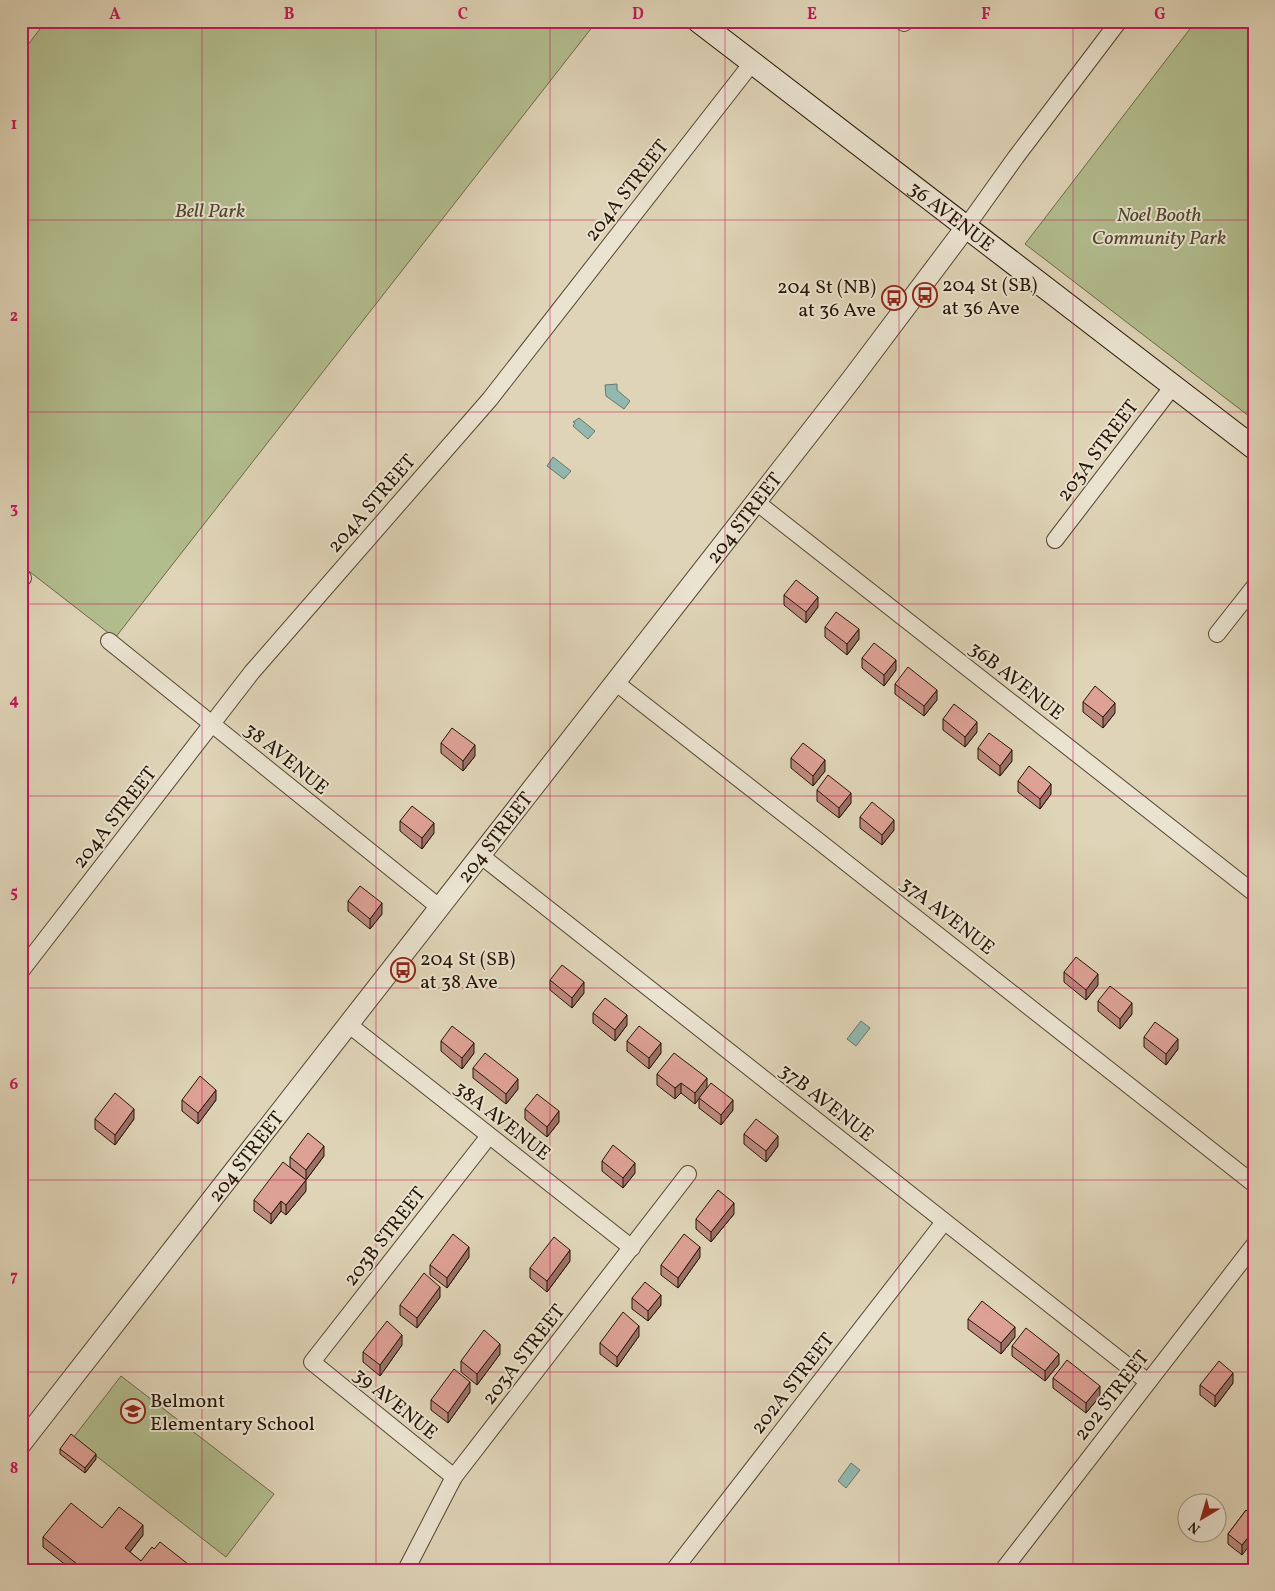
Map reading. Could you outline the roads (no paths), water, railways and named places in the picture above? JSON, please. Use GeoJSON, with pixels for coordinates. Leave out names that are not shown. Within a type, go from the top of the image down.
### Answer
{"type":"FeatureCollection","features":[{"type":"Feature","properties":{"kind":"main road","name":"36 AVENUE"},"geometry":{"type":"LineString","coordinates":[[698,21],[1254,448]]}},
{"type":"Feature","properties":{"kind":"street"},"geometry":{"type":"LineString","coordinates":[[966,227],[1016,157],[1119,21]]}},
{"type":"Feature","properties":{"kind":"street","name":"204A STREET"},"geometry":{"type":"LineString","coordinates":[[21,971],[252,672],[490,399],[752,63]]}},
{"type":"Feature","properties":{"kind":"street","name":"204 STREET"},"geometry":{"type":"LineString","coordinates":[[21,1444],[874,350],[966,227]]}},
{"type":"Feature","properties":{"kind":"street","name":"203A STREET"},"geometry":{"type":"LineString","coordinates":[[1055,540],[1173,386]]}},
{"type":"Feature","properties":{"kind":"street","name":"36B AVENUE"},"geometry":{"type":"LineString","coordinates":[[755,502],[1254,893]]}},
{"type":"Feature","properties":{"kind":"street"},"geometry":{"type":"LineString","coordinates":[[1217,634],[1254,586]]}},
{"type":"Feature","properties":{"kind":"street","name":"38 AVENUE"},"geometry":{"type":"LineString","coordinates":[[109,641],[439,907]]}},
{"type":"Feature","properties":{"kind":"street","name":"37A AVENUE"},"geometry":{"type":"LineString","coordinates":[[614,682],[816,838],[1254,1184]]}},
{"type":"Feature","properties":{"kind":"street","name":"37B AVENUE"},"geometry":{"type":"LineString","coordinates":[[480,855],[1148,1382]]}},
{"type":"Feature","properties":{"kind":"street","name":"38A AVENUE"},"geometry":{"type":"LineString","coordinates":[[348,1024],[632,1248]]}},
{"type":"Feature","properties":{"kind":"street","name":"203B STREET"},"geometry":{"type":"LineString","coordinates":[[312,1362],[489,1136]]}},
{"type":"Feature","properties":{"kind":"street","name":"203A STREET"},"geometry":{"type":"LineString","coordinates":[[406,1570],[454,1477],[688,1174]]}},
{"type":"Feature","properties":{"kind":"street","name":"202A STREET"},"geometry":{"type":"LineString","coordinates":[[674,1570],[944,1222]]}},
{"type":"Feature","properties":{"kind":"street","name":"202 STREET"},"geometry":{"type":"LineString","coordinates":[[1003,1570],[1252,1250]]}},
{"type":"Feature","properties":{"kind":"street","name":"39 AVENUE"},"geometry":{"type":"LineString","coordinates":[[312,1362],[454,1477]]}},
{"type":"Feature","properties":{"kind":"water"},"geometry":{"type":"Polygon","coordinates":[[[617,384],[617,390],[630,401],[624,409],[606,396],[605,385],[617,384]]]}},
{"type":"Feature","properties":{"kind":"water"},"geometry":{"type":"Polygon","coordinates":[[[579,418],[595,431],[588,439],[573,426],[575,423],[573,422],[579,418]]]}},
{"type":"Feature","properties":{"kind":"water"},"geometry":{"type":"Polygon","coordinates":[[[553,457],[571,471],[564,479],[547,466],[553,457]]]}},
{"type":"Feature","properties":{"kind":"water"},"geometry":{"type":"Polygon","coordinates":[[[861,1021],[870,1028],[856,1046],[847,1039],[861,1021]]]}},
{"type":"Feature","properties":{"kind":"water"},"geometry":{"type":"Polygon","coordinates":[[[851,1463],[860,1470],[846,1488],[838,1481],[851,1463]]]}},
{"type":"Feature","properties":{"kind":"place","name":"204 St (SB) at 36 Ave"},"geometry":{"type":"Point","coordinates":[925,295]}},
{"type":"Feature","properties":{"kind":"place","name":"204 St (NB) at 36 Ave"},"geometry":{"type":"Point","coordinates":[894,298]}},
{"type":"Feature","properties":{"kind":"place","name":"204 St (SB) at 38 Ave"},"geometry":{"type":"Point","coordinates":[403,970]}},
{"type":"Feature","properties":{"kind":"place","name":"Belmont Elementary School"},"geometry":{"type":"Point","coordinates":[133,1411]}},
{"type":"Feature","properties":{"kind":"park label","name":"Bell Park"},"geometry":{"type":"Point","coordinates":[210,210]}},
{"type":"Feature","properties":{"kind":"park label","name":"Noel Booth Community Park"},"geometry":{"type":"Point","coordinates":[1159,226]}}]}
